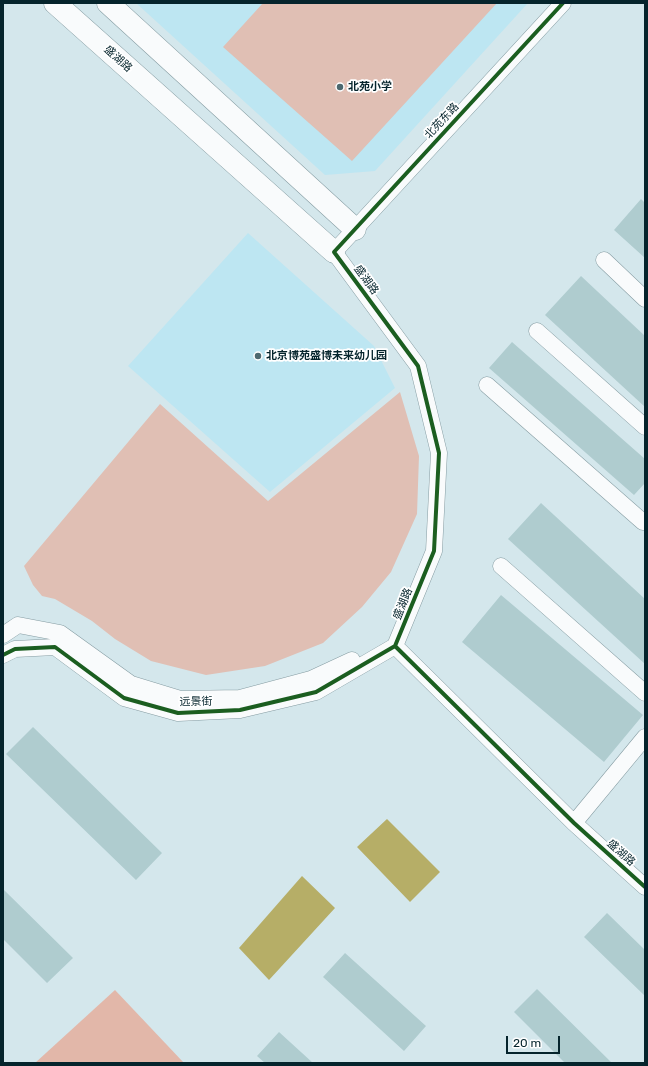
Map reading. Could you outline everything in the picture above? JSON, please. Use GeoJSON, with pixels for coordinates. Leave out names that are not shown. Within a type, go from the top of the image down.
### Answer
{"type":"FeatureCollection","features":[{"type":"Feature","properties":{"kind":"main road","name":"盛湖路"},"geometry":{"type":"LineString","coordinates":[[55,3],[334,252]]}},
{"type":"Feature","properties":{"kind":"main road"},"geometry":{"type":"LineString","coordinates":[[108,3],[355,229]]}},
{"type":"Feature","properties":{"kind":"street","name":"北苑东路"},"geometry":{"type":"LineString","coordinates":[[334,252],[563,3]]}},
{"type":"Feature","properties":{"kind":"street","name":"盛湖路"},"geometry":{"type":"LineString","coordinates":[[334,252],[418,366],[439,453],[434,551],[395,646],[574,823],[645,887]]}},
{"type":"Feature","properties":{"kind":"street"},"geometry":{"type":"LineString","coordinates":[[604,260],[645,299]]}},
{"type":"Feature","properties":{"kind":"street"},"geometry":{"type":"LineString","coordinates":[[537,331],[645,427]]}},
{"type":"Feature","properties":{"kind":"street"},"geometry":{"type":"LineString","coordinates":[[487,385],[644,521]]}},
{"type":"Feature","properties":{"kind":"street"},"geometry":{"type":"LineString","coordinates":[[501,566],[645,693]]}},
{"type":"Feature","properties":{"kind":"street","name":"远景街"},"geometry":{"type":"LineString","coordinates":[[3,634],[18,625],[60,633],[131,684],[180,699],[240,698],[311,679],[350,661],[395,646]]}},
{"type":"Feature","properties":{"kind":"street","name":"远景街"},"geometry":{"type":"LineString","coordinates":[[3,655],[15,649],[55,647],[124,698],[178,713],[240,710],[316,692],[395,646]]}},
{"type":"Feature","properties":{"kind":"street"},"geometry":{"type":"LineString","coordinates":[[574,823],[645,737]]}},
{"type":"Feature","properties":{"kind":"shaded area","name":"北苑小学"},"geometry":{"type":"Polygon","coordinates":[[[136,3],[528,3],[375,171],[325,175],[136,3]]]}},
{"type":"Feature","properties":{"kind":"shaded area","name":"北苑小学"},"geometry":{"type":"Polygon","coordinates":[[[263,3],[497,3],[352,161],[223,47],[263,3]]]}},
{"type":"Feature","properties":{"kind":"shaded area","name":"北京博苑盛博未来幼儿园"},"geometry":{"type":"Polygon","coordinates":[[[248,233],[374,346],[395,388],[270,492],[128,366],[248,233]]]}},
{"type":"Feature","properties":{"kind":"shaded area"},"geometry":{"type":"Polygon","coordinates":[[[400,392],[419,456],[417,514],[391,572],[362,607],[323,643],[265,666],[206,675],[151,661],[115,639],[92,621],[55,599],[42,596],[33,585],[24,566],[160,404],[268,501],[400,392]]]}},
{"type":"Feature","properties":{"kind":"shaded area"},"geometry":{"type":"Polygon","coordinates":[[[387,819],[440,872],[410,902],[357,847],[387,819]]]}},
{"type":"Feature","properties":{"kind":"shaded area"},"geometry":{"type":"Polygon","coordinates":[[[302,876],[335,908],[269,980],[239,948],[302,876]]]}},
{"type":"Feature","properties":{"kind":"shaded area"},"geometry":{"type":"Polygon","coordinates":[[[115,990],[184,1063],[35,1063],[115,990]]]}},
{"type":"Feature","properties":{"kind":"building"},"geometry":{"type":"Polygon","coordinates":[[[641,199],[645,203],[645,258],[614,230],[641,199]]]}},
{"type":"Feature","properties":{"kind":"building"},"geometry":{"type":"Polygon","coordinates":[[[581,276],[645,336],[645,407],[545,315],[581,276]]]}},
{"type":"Feature","properties":{"kind":"building"},"geometry":{"type":"Polygon","coordinates":[[[512,342],[645,459],[645,483],[634,495],[489,368],[512,342]]]}},
{"type":"Feature","properties":{"kind":"building"},"geometry":{"type":"Polygon","coordinates":[[[541,503],[645,599],[645,664],[508,539],[541,503]]]}},
{"type":"Feature","properties":{"kind":"building"},"geometry":{"type":"Polygon","coordinates":[[[501,595],[643,715],[604,762],[462,642],[501,595]]]}},
{"type":"Feature","properties":{"kind":"building"},"geometry":{"type":"Polygon","coordinates":[[[33,727],[162,853],[136,880],[6,754],[33,727]]]}},
{"type":"Feature","properties":{"kind":"building"},"geometry":{"type":"Polygon","coordinates":[[[3,889],[73,958],[47,983],[3,939],[3,889]]]}},
{"type":"Feature","properties":{"kind":"building"},"geometry":{"type":"Polygon","coordinates":[[[607,913],[645,950],[645,996],[584,937],[607,913]]]}},
{"type":"Feature","properties":{"kind":"building"},"geometry":{"type":"Polygon","coordinates":[[[345,953],[426,1026],[404,1051],[323,977],[345,953]]]}},
{"type":"Feature","properties":{"kind":"building"},"geometry":{"type":"Polygon","coordinates":[[[537,989],[612,1063],[565,1063],[514,1012],[537,989]]]}},
{"type":"Feature","properties":{"kind":"building"},"geometry":{"type":"Polygon","coordinates":[[[279,1032],[313,1063],[265,1063],[257,1056],[279,1032]]]}},
{"type":"Feature","properties":{"kind":"cycle path"},"geometry":{"type":"LineString","coordinates":[[395,646],[434,551],[439,453],[418,366],[334,252],[563,3]]}},
{"type":"Feature","properties":{"kind":"cycle path"},"geometry":{"type":"LineString","coordinates":[[395,646],[574,823],[645,887]]}},
{"type":"Feature","properties":{"kind":"cycle path"},"geometry":{"type":"LineString","coordinates":[[3,655],[15,649],[55,647],[124,698],[178,713],[240,710],[316,692],[395,646]]}},
{"type":"Feature","properties":{"kind":"place","name":"北苑小学"},"geometry":{"type":"Point","coordinates":[340,87]}},
{"type":"Feature","properties":{"kind":"place","name":"北京博苑盛博未来幼儿园"},"geometry":{"type":"Point","coordinates":[258,356]}}]}
